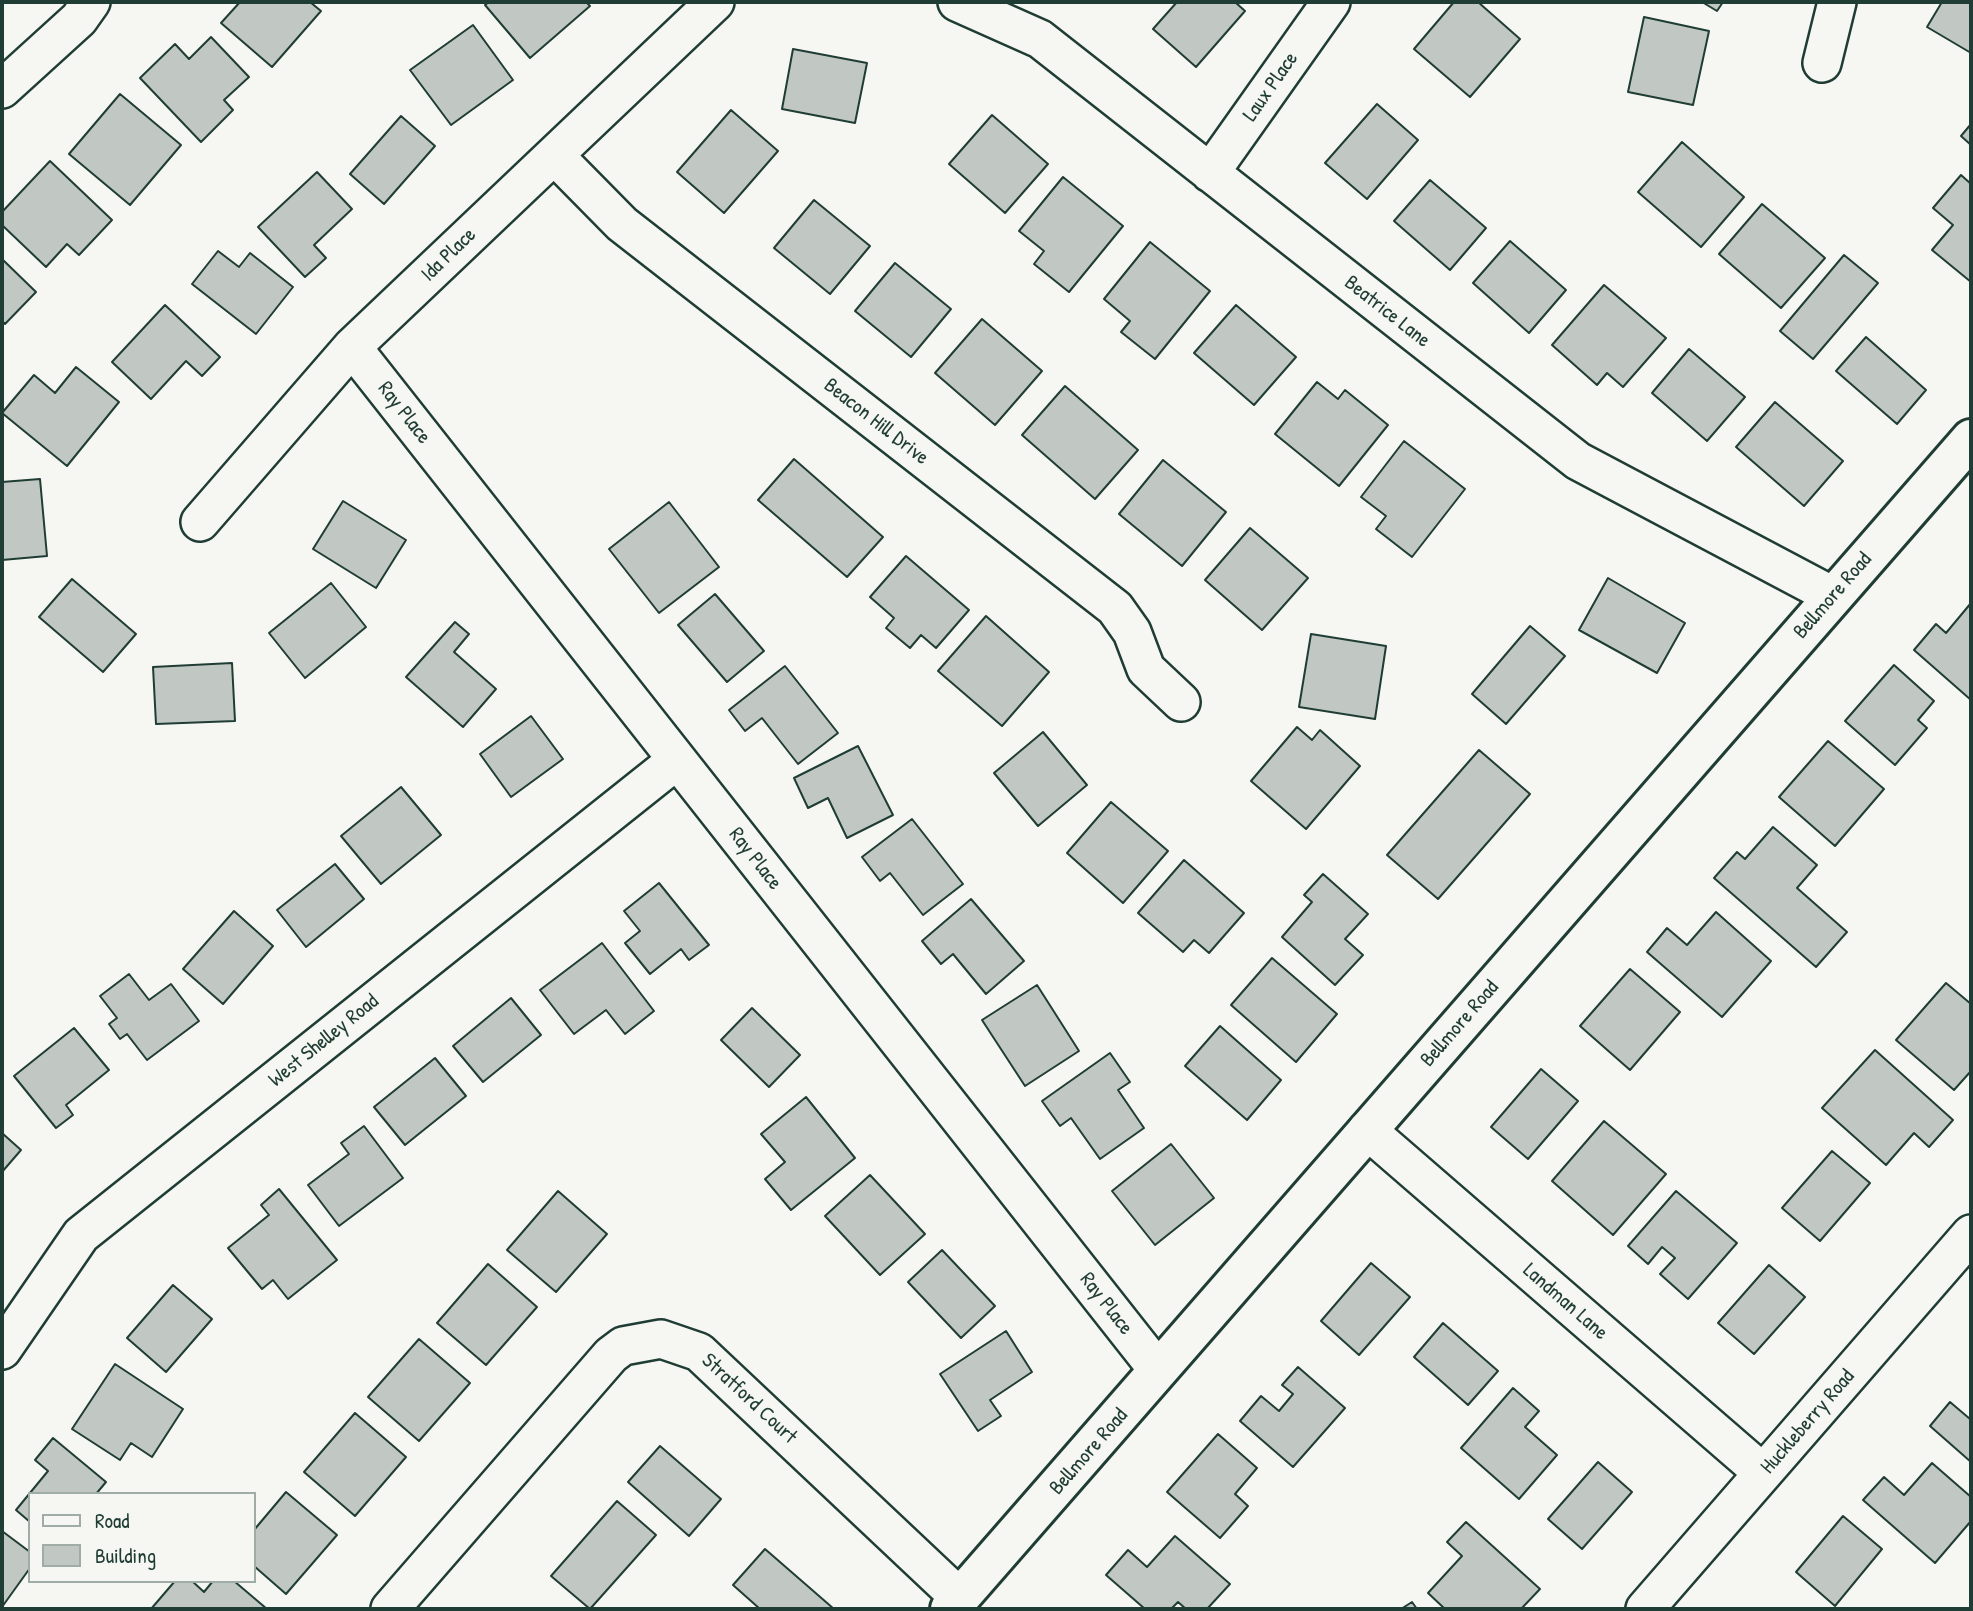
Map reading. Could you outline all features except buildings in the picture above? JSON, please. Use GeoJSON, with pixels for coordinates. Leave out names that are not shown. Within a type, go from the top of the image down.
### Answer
{"type":"FeatureCollection","features":[{"type":"Feature","properties":{"kind":"main road","name":"Bellmore Road"},"geometry":{"type":"LineString","coordinates":[[955,1604],[1971,439]]}},
{"type":"Feature","properties":{"kind":"street"},"geometry":{"type":"LineString","coordinates":[[2,89],[79,19],[91,2]]}},
{"type":"Feature","properties":{"kind":"street","name":"Ida Place"},"geometry":{"type":"LineString","coordinates":[[200,522],[352,347],[715,2]]}},
{"type":"Feature","properties":{"kind":"street","name":"Beatrice Lane"},"geometry":{"type":"LineString","coordinates":[[957,2],[1040,38],[1578,461],[1833,596]]}},
{"type":"Feature","properties":{"kind":"street","name":"Laux Place"},"geometry":{"type":"LineString","coordinates":[[1210,173],[1331,2]]}},
{"type":"Feature","properties":{"kind":"street"},"geometry":{"type":"LineString","coordinates":[[1822,63],[1837,2]]}},
{"type":"Feature","properties":{"kind":"street","name":"Beacon Hill Drive"},"geometry":{"type":"LineString","coordinates":[[554,155],[622,223],[1115,608],[1132,632],[1146,669],[1181,702]]}},
{"type":"Feature","properties":{"kind":"street","name":"Ray Place"},"geometry":{"type":"LineString","coordinates":[[352,347],[1158,1370]]}},
{"type":"Feature","properties":{"kind":"street","name":"West Shelley Road"},"geometry":{"type":"LineString","coordinates":[[2,1350],[82,1236],[677,760]]}},
{"type":"Feature","properties":{"kind":"street","name":"Landman Lane"},"geometry":{"type":"LineString","coordinates":[[1367,1130],[1763,1473]]}},
{"type":"Feature","properties":{"kind":"street","name":"Huckleberry Road"},"geometry":{"type":"LineString","coordinates":[[1645,1609],[1971,1234]]}},
{"type":"Feature","properties":{"kind":"street","name":"Stratford Court"},"geometry":{"type":"LineString","coordinates":[[390,1609],[611,1355],[623,1346],[661,1339],[699,1352],[955,1604]]}}]}
